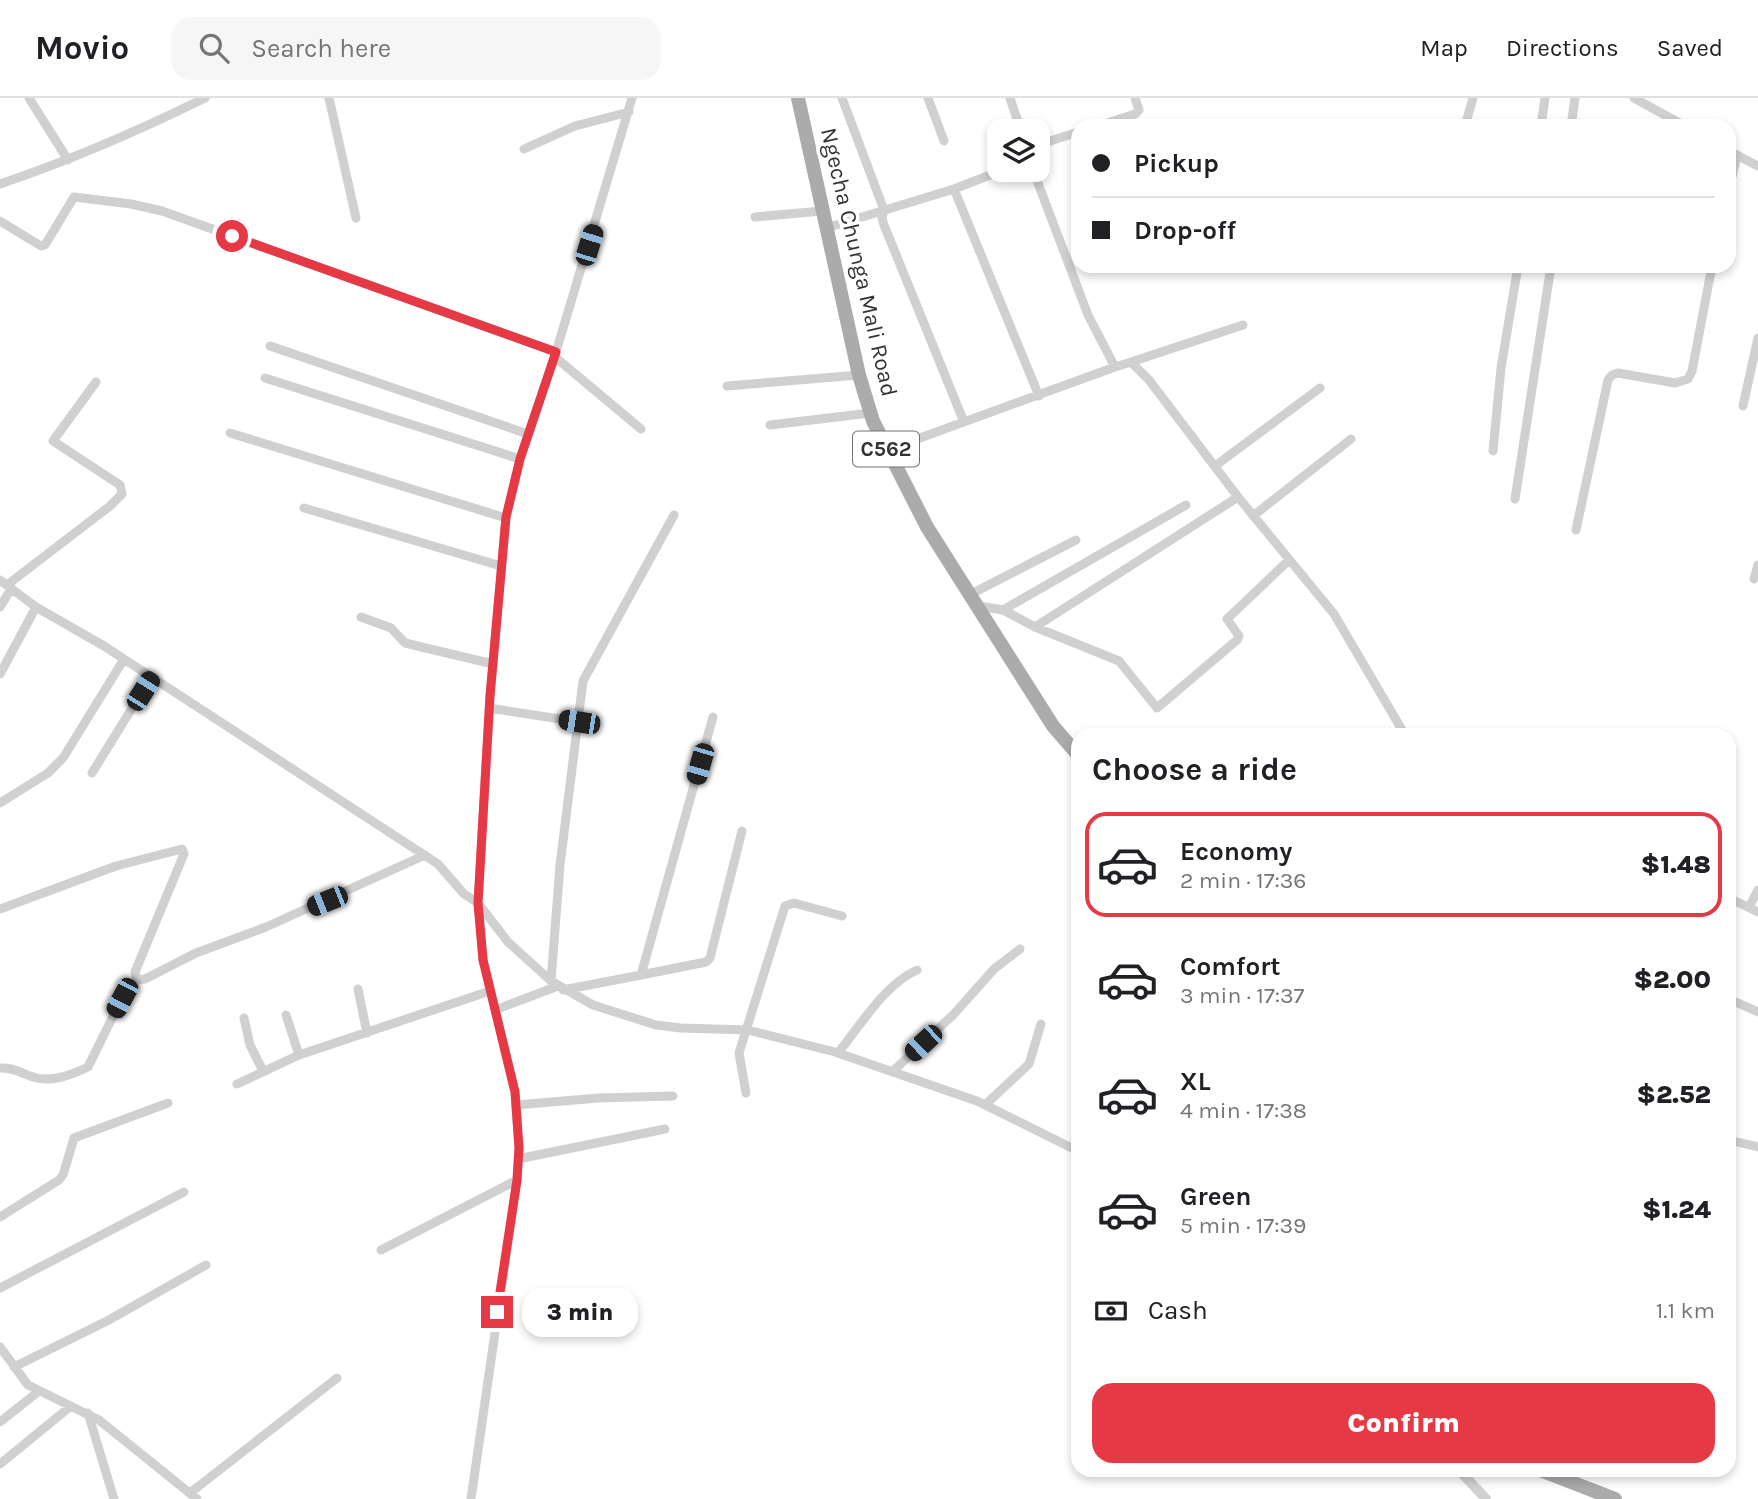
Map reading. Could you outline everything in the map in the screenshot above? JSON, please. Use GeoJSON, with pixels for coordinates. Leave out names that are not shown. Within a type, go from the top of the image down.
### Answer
{"type":"FeatureCollection","features":[{"type":"Feature","properties":{"kind":"main road","name":"Ngecha Chunga Mali Road"},"geometry":{"type":"LineString","coordinates":[[798,98],[859,375],[870,413],[927,527],[1053,726],[1071,747]]}},
{"type":"Feature","properties":{"kind":"main road"},"geometry":{"type":"LineString","coordinates":[[1558,1477],[1615,1499]]}},
{"type":"Feature","properties":{"kind":"street"},"geometry":{"type":"LineString","coordinates":[[29,98],[68,160]]}},
{"type":"Feature","properties":{"kind":"street"},"geometry":{"type":"LineString","coordinates":[[0,184],[135,132],[205,98]]}},
{"type":"Feature","properties":{"kind":"street"},"geometry":{"type":"LineString","coordinates":[[329,98],[356,218]]}},
{"type":"Feature","properties":{"kind":"street"},"geometry":{"type":"LineString","coordinates":[[471,1499],[518,1159],[515,1092],[483,960],[478,903],[489,708],[506,517],[520,459],[556,354],[632,98]]}},
{"type":"Feature","properties":{"kind":"street"},"geometry":{"type":"LineString","coordinates":[[842,98],[884,210],[884,225],[964,422]]}},
{"type":"Feature","properties":{"kind":"street"},"geometry":{"type":"LineString","coordinates":[[928,98],[944,141]]}},
{"type":"Feature","properties":{"kind":"street"},"geometry":{"type":"LineString","coordinates":[[1010,98],[1017,119]]}},
{"type":"Feature","properties":{"kind":"street"},"geometry":{"type":"LineString","coordinates":[[1120,119],[1135,114],[1139,108],[1135,98]]}},
{"type":"Feature","properties":{"kind":"street"},"geometry":{"type":"LineString","coordinates":[[1467,119],[1473,98]]}},
{"type":"Feature","properties":{"kind":"street"},"geometry":{"type":"LineString","coordinates":[[1542,119],[1545,98]]}},
{"type":"Feature","properties":{"kind":"street"},"geometry":{"type":"LineString","coordinates":[[1572,119],[1575,98]]}},
{"type":"Feature","properties":{"kind":"street"},"geometry":{"type":"LineString","coordinates":[[1634,98],[1672,119]]}},
{"type":"Feature","properties":{"kind":"street"},"geometry":{"type":"LineString","coordinates":[[524,149],[575,126],[629,112]]}},
{"type":"Feature","properties":{"kind":"street"},"geometry":{"type":"LineString","coordinates":[[1050,141],[1071,134]]}},
{"type":"Feature","properties":{"kind":"street"},"geometry":{"type":"LineString","coordinates":[[1736,155],[1758,166]]}},
{"type":"Feature","properties":{"kind":"street"},"geometry":{"type":"LineString","coordinates":[[826,228],[987,176]]}},
{"type":"Feature","properties":{"kind":"street"},"geometry":{"type":"LineString","coordinates":[[1038,182],[1071,270]]}},
{"type":"Feature","properties":{"kind":"street"},"geometry":{"type":"LineString","coordinates":[[954,189],[1039,396]]}},
{"type":"Feature","properties":{"kind":"street"},"geometry":{"type":"LineString","coordinates":[[0,221],[41,246],[45,245],[74,197],[141,206],[175,215],[556,354],[641,429]]}},
{"type":"Feature","properties":{"kind":"street"},"geometry":{"type":"LineString","coordinates":[[755,217],[822,211]]}},
{"type":"Feature","properties":{"kind":"street"},"geometry":{"type":"LineString","coordinates":[[1072,273],[1088,315],[1115,367]]}},
{"type":"Feature","properties":{"kind":"street"},"geometry":{"type":"LineString","coordinates":[[1493,451],[1501,368],[1517,273]]}},
{"type":"Feature","properties":{"kind":"street"},"geometry":{"type":"LineString","coordinates":[[1515,499],[1550,273]]}},
{"type":"Feature","properties":{"kind":"street"},"geometry":{"type":"LineString","coordinates":[[1576,530],[1608,380],[1618,373],[1675,383],[1688,379],[1711,273]]}},
{"type":"Feature","properties":{"kind":"street"},"geometry":{"type":"LineString","coordinates":[[887,450],[1115,367],[1244,325]]}},
{"type":"Feature","properties":{"kind":"street"},"geometry":{"type":"LineString","coordinates":[[1743,407],[1758,338]]}},
{"type":"Feature","properties":{"kind":"street"},"geometry":{"type":"LineString","coordinates":[[270,346],[528,434]]}},
{"type":"Feature","properties":{"kind":"street"},"geometry":{"type":"LineString","coordinates":[[1131,362],[1149,380],[1238,497],[1340,623],[1401,728]]}},
{"type":"Feature","properties":{"kind":"street"},"geometry":{"type":"LineString","coordinates":[[727,386],[859,375]]}},
{"type":"Feature","properties":{"kind":"street"},"geometry":{"type":"LineString","coordinates":[[265,378],[520,459]]}},
{"type":"Feature","properties":{"kind":"street"},"geometry":{"type":"LineString","coordinates":[[0,607],[6,585],[122,494],[120,485],[53,442],[96,382]]}},
{"type":"Feature","properties":{"kind":"street"},"geometry":{"type":"LineString","coordinates":[[1215,466],[1320,388]]}},
{"type":"Feature","properties":{"kind":"street"},"geometry":{"type":"LineString","coordinates":[[770,425],[870,413]]}},
{"type":"Feature","properties":{"kind":"street"},"geometry":{"type":"LineString","coordinates":[[230,433],[506,517]]}},
{"type":"Feature","properties":{"kind":"street"},"geometry":{"type":"LineString","coordinates":[[1253,516],[1351,439]]}},
{"type":"Feature","properties":{"kind":"street"},"geometry":{"type":"LineString","coordinates":[[1035,627],[1238,497]]}},
{"type":"Feature","properties":{"kind":"street"},"geometry":{"type":"LineString","coordinates":[[1003,610],[1186,505]]}},
{"type":"Feature","properties":{"kind":"street"},"geometry":{"type":"LineString","coordinates":[[304,508],[501,566]]}},
{"type":"Feature","properties":{"kind":"street"},"geometry":{"type":"LineString","coordinates":[[557,986],[560,865],[583,681],[674,515]]}},
{"type":"Feature","properties":{"kind":"street"},"geometry":{"type":"LineString","coordinates":[[975,600],[1076,540]]}},
{"type":"Feature","properties":{"kind":"street"},"geometry":{"type":"LineString","coordinates":[[975,600],[1119,661],[1157,708],[1237,639],[1239,636],[1227,620],[1289,560]]}},
{"type":"Feature","properties":{"kind":"street"},"geometry":{"type":"LineString","coordinates":[[1754,579],[1758,565]]}},
{"type":"Feature","properties":{"kind":"street"},"geometry":{"type":"LineString","coordinates":[[6,585],[36,607],[124,659],[438,864],[464,894],[478,903],[508,942],[557,986],[593,1005],[656,1025],[748,1030],[838,1053],[985,1105],[1071,1148]]}},
{"type":"Feature","properties":{"kind":"street"},"geometry":{"type":"LineString","coordinates":[[0,674],[36,607]]}},
{"type":"Feature","properties":{"kind":"street"},"geometry":{"type":"LineString","coordinates":[[361,617],[391,628],[405,643],[493,664]]}},
{"type":"Feature","properties":{"kind":"street"},"geometry":{"type":"LineString","coordinates":[[0,803],[48,773],[63,758],[124,659]]}},
{"type":"Feature","properties":{"kind":"street"},"geometry":{"type":"LineString","coordinates":[[92,773],[150,678]]}},
{"type":"Feature","properties":{"kind":"street"},"geometry":{"type":"LineString","coordinates":[[489,708],[579,722]]}},
{"type":"Feature","properties":{"kind":"street"},"geometry":{"type":"LineString","coordinates":[[641,975],[713,717]]}},
{"type":"Feature","properties":{"kind":"street"},"geometry":{"type":"LineString","coordinates":[[495,1010],[557,986],[641,975],[706,962],[710,958],[742,831]]}},
{"type":"Feature","properties":{"kind":"street"},"geometry":{"type":"LineString","coordinates":[[0,909],[116,866],[183,849],[184,854],[135,972],[136,980],[122,998],[88,1067],[60,1078],[36,1078],[14,1069],[0,1068]]}},
{"type":"Feature","properties":{"kind":"street"},"geometry":{"type":"LineString","coordinates":[[136,980],[145,979],[196,953],[266,927],[425,855]]}},
{"type":"Feature","properties":{"kind":"street"},"geometry":{"type":"LineString","coordinates":[[1736,901],[1754,910],[1758,890]]}},
{"type":"Feature","properties":{"kind":"street"},"geometry":{"type":"LineString","coordinates":[[746,1093],[739,1054],[785,906],[794,903],[842,916]]}},
{"type":"Feature","properties":{"kind":"street"},"geometry":{"type":"LineString","coordinates":[[892,1072],[954,1014],[994,969],[1020,949]]}},
{"type":"Feature","properties":{"kind":"street"},"geometry":{"type":"LineString","coordinates":[[838,1053],[893,985],[905,975],[917,970]]}},
{"type":"Feature","properties":{"kind":"street"},"geometry":{"type":"LineString","coordinates":[[358,989],[367,1033]]}},
{"type":"Feature","properties":{"kind":"street"},"geometry":{"type":"LineString","coordinates":[[237,1084],[299,1055],[490,991]]}},
{"type":"Feature","properties":{"kind":"street"},"geometry":{"type":"LineString","coordinates":[[1736,1002],[1758,1012]]}},
{"type":"Feature","properties":{"kind":"street"},"geometry":{"type":"LineString","coordinates":[[286,1015],[299,1055]]}},
{"type":"Feature","properties":{"kind":"street"},"geometry":{"type":"LineString","coordinates":[[244,1018],[250,1045],[263,1071]]}},
{"type":"Feature","properties":{"kind":"street"},"geometry":{"type":"LineString","coordinates":[[985,1105],[1029,1064],[1041,1024]]}},
{"type":"Feature","properties":{"kind":"street"},"geometry":{"type":"LineString","coordinates":[[516,1105],[598,1098],[673,1096]]}},
{"type":"Feature","properties":{"kind":"street"},"geometry":{"type":"LineString","coordinates":[[0,1217],[63,1175],[74,1138],[168,1102]]}},
{"type":"Feature","properties":{"kind":"street"},"geometry":{"type":"LineString","coordinates":[[518,1159],[665,1129]]}},
{"type":"Feature","properties":{"kind":"street"},"geometry":{"type":"LineString","coordinates":[[1736,1142],[1758,1147]]}},
{"type":"Feature","properties":{"kind":"street"},"geometry":{"type":"LineString","coordinates":[[381,1250],[517,1180]]}},
{"type":"Feature","properties":{"kind":"street"},"geometry":{"type":"LineString","coordinates":[[0,1288],[110,1233],[184,1192]]}},
{"type":"Feature","properties":{"kind":"street"},"geometry":{"type":"LineString","coordinates":[[14,1367],[107,1321],[206,1265]]}},
{"type":"Feature","properties":{"kind":"street"},"geometry":{"type":"LineString","coordinates":[[0,1347],[28,1385],[99,1420],[194,1496],[337,1378]]}},
{"type":"Feature","properties":{"kind":"street"},"geometry":{"type":"LineString","coordinates":[[0,1422],[39,1391]]}},
{"type":"Feature","properties":{"kind":"street"},"geometry":{"type":"LineString","coordinates":[[0,1464],[71,1406]]}},
{"type":"Feature","properties":{"kind":"street"},"geometry":{"type":"LineString","coordinates":[[88,1413],[114,1499]]}},
{"type":"Feature","properties":{"kind":"street"},"geometry":{"type":"LineString","coordinates":[[1466,1477],[1486,1499]]}},
{"type":"Feature","properties":{"kind":"route"},"geometry":{"type":"LineString","coordinates":[[232,236],[556,352],[520,459],[506,517],[490,696],[478,903],[483,960],[515,1092],[519,1148],[517,1180],[497,1312]]}}]}
